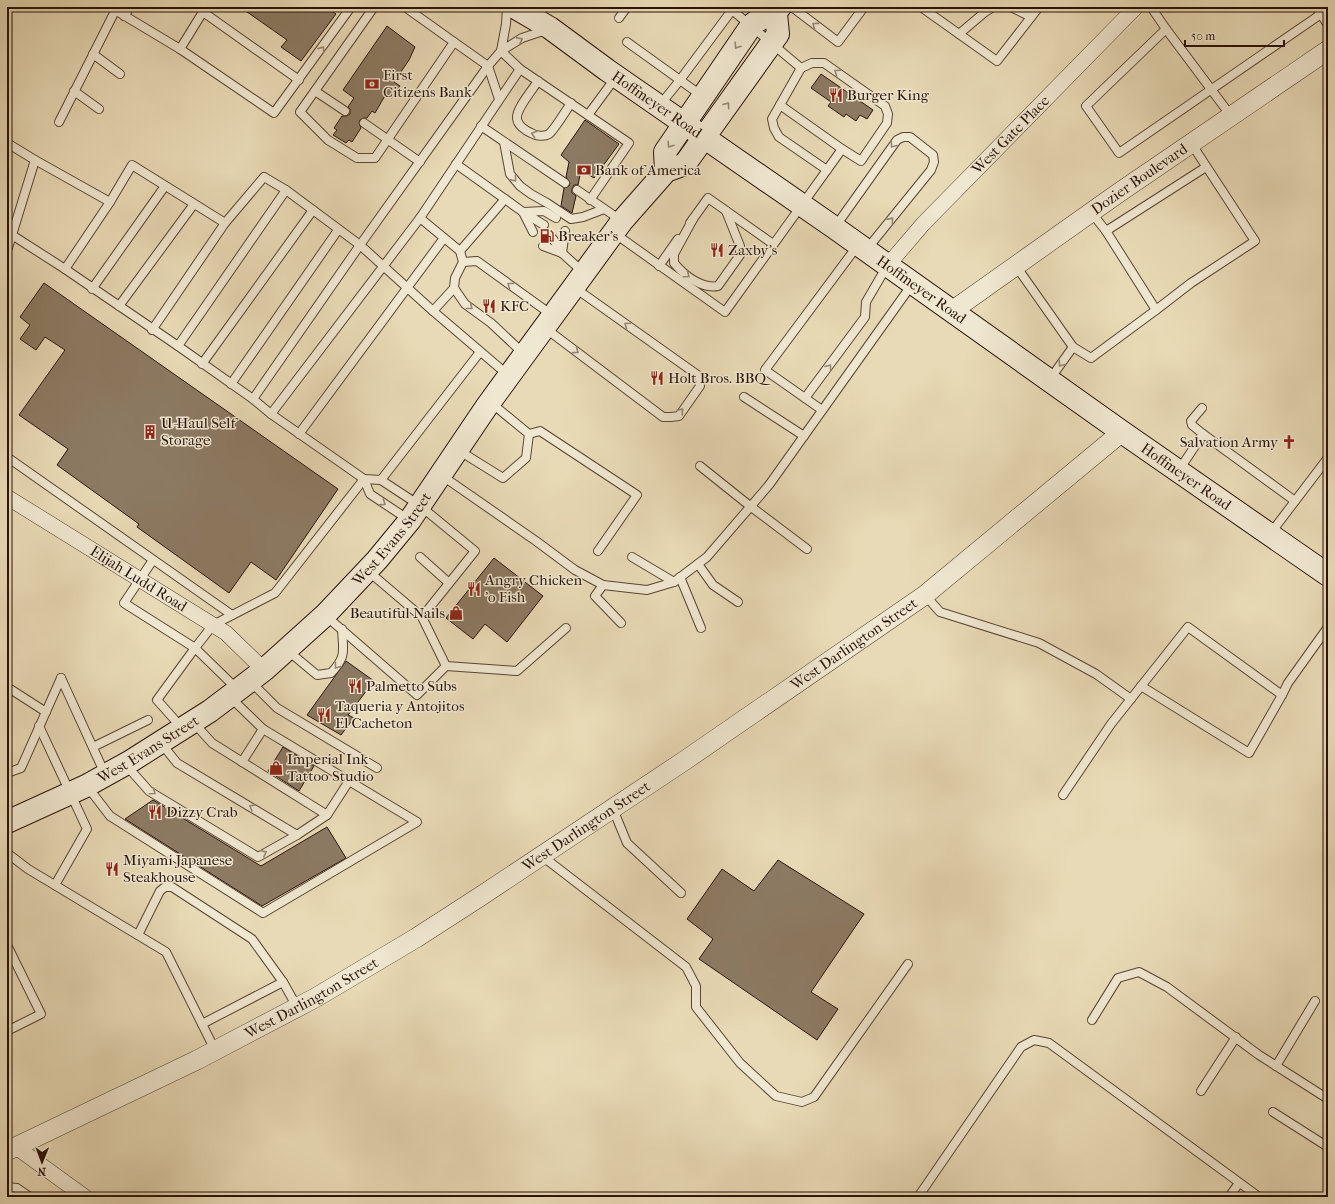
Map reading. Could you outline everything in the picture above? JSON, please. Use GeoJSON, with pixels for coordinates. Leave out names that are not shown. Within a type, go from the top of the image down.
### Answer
{"type":"FeatureCollection","features":[{"type":"Feature","properties":{"kind":"main road"},"geometry":{"type":"LineString","coordinates":[[666,171],[665,152],[755,20],[783,9]]}},
{"type":"Feature","properties":{"kind":"main road","name":"West Evans Street"},"geometry":{"type":"LineString","coordinates":[[7,822],[78,790],[106,775],[210,711],[287,650],[325,615],[367,571],[414,513],[490,402],[618,227],[666,171],[685,164],[778,34],[783,9]]}},
{"type":"Feature","properties":{"kind":"main road","name":"Hoffmeyer Road"},"geometry":{"type":"LineString","coordinates":[[525,10],[616,76],[888,265],[1122,432],[1328,575]]}},
{"type":"Feature","properties":{"kind":"street","name":"West Gate Place"},"geometry":{"type":"LineString","coordinates":[[888,265],[923,224],[1136,7]]}},
{"type":"Feature","properties":{"kind":"street","name":"Dozier Boulevard"},"geometry":{"type":"LineString","coordinates":[[952,311],[1191,143],[1328,50]]}},
{"type":"Feature","properties":{"kind":"street","name":"West Darlington Street"},"geometry":{"type":"LineString","coordinates":[[11,1149],[216,1050],[297,1007],[416,938],[613,809],[925,595],[1122,432]]}},
{"type":"Feature","properties":{"kind":"street","name":"Elijah Ludd Road"},"geometry":{"type":"LineString","coordinates":[[7,497],[226,633],[245,684]]}},
{"type":"Feature","properties":{"kind":"street"},"geometry":{"type":"LineString","coordinates":[[11,1149],[86,1197]]}},
{"type":"Feature","properties":{"kind":"lane"},"geometry":{"type":"LineString","coordinates":[[124,16],[130,7]]}},
{"type":"Feature","properties":{"kind":"lane"},"geometry":{"type":"LineString","coordinates":[[59,122],[93,54],[112,9],[180,49],[274,113],[351,7]]}},
{"type":"Feature","properties":{"kind":"lane"},"geometry":{"type":"LineString","coordinates":[[374,7],[300,112],[328,140],[357,158],[375,158],[454,42]]}},
{"type":"Feature","properties":{"kind":"lane"},"geometry":{"type":"LineString","coordinates":[[405,7],[488,66],[500,99]]}},
{"type":"Feature","properties":{"kind":"lane"},"geometry":{"type":"LineString","coordinates":[[501,51],[506,24],[507,7]]}},
{"type":"Feature","properties":{"kind":"lane"},"geometry":{"type":"LineString","coordinates":[[619,18],[627,7]]}},
{"type":"Feature","properties":{"kind":"lane"},"geometry":{"type":"LineString","coordinates":[[783,9],[838,42],[864,7]]}},
{"type":"Feature","properties":{"kind":"lane"},"geometry":{"type":"LineString","coordinates":[[921,7],[997,61],[1039,7]]}},
{"type":"Feature","properties":{"kind":"lane"},"geometry":{"type":"LineString","coordinates":[[959,34],[985,12],[994,7]]}},
{"type":"Feature","properties":{"kind":"lane"},"geometry":{"type":"LineString","coordinates":[[1011,7],[1031,17]]}},
{"type":"Feature","properties":{"kind":"lane"},"geometry":{"type":"LineString","coordinates":[[1151,7],[1231,116]]}},
{"type":"Feature","properties":{"kind":"lane"},"geometry":{"type":"LineString","coordinates":[[1166,29],[1086,106],[1119,153],[1212,89],[1318,10],[1328,8]]}},
{"type":"Feature","properties":{"kind":"lane"},"geometry":{"type":"LineString","coordinates":[[180,49],[205,10],[299,80]]}},
{"type":"Feature","properties":{"kind":"lane"},"geometry":{"type":"LineString","coordinates":[[660,106],[732,10],[772,42],[801,68]]}},
{"type":"Feature","properties":{"kind":"lane"},"geometry":{"type":"LineString","coordinates":[[1318,10],[1328,25]]}},
{"type":"Feature","properties":{"kind":"lane"},"geometry":{"type":"LineString","coordinates":[[253,399],[360,245],[488,66],[501,51],[522,38],[550,28]]}},
{"type":"Feature","properties":{"kind":"lane"},"geometry":{"type":"LineString","coordinates":[[627,42],[703,96]]}},
{"type":"Feature","properties":{"kind":"lane"},"geometry":{"type":"LineString","coordinates":[[501,51],[520,68],[629,143],[590,200]]}},
{"type":"Feature","properties":{"kind":"lane"},"geometry":{"type":"LineString","coordinates":[[93,54],[120,74]]}},
{"type":"Feature","properties":{"kind":"lane"},"geometry":{"type":"LineString","coordinates":[[780,105],[861,161],[888,123],[888,114],[885,106],[824,63],[812,63],[801,68],[772,119],[774,128],[779,137],[827,170]]}},
{"type":"Feature","properties":{"kind":"lane"},"geometry":{"type":"LineString","coordinates":[[271,414],[420,218],[520,68]]}},
{"type":"Feature","properties":{"kind":"lane"},"geometry":{"type":"LineString","coordinates":[[588,115],[616,76]]}},
{"type":"Feature","properties":{"kind":"lane"},"geometry":{"type":"LineString","coordinates":[[538,80],[518,111],[516,117],[518,124],[528,132],[542,136],[550,133],[571,103]]}},
{"type":"Feature","properties":{"kind":"lane"},"geometry":{"type":"LineString","coordinates":[[74,91],[99,109]]}},
{"type":"Feature","properties":{"kind":"lane"},"geometry":{"type":"LineString","coordinates":[[315,91],[345,111]]}},
{"type":"Feature","properties":{"kind":"lane"},"geometry":{"type":"LineString","coordinates":[[364,123],[420,162]]}},
{"type":"Feature","properties":{"kind":"lane"},"geometry":{"type":"LineString","coordinates":[[481,126],[565,183]]}},
{"type":"Feature","properties":{"kind":"lane"},"geometry":{"type":"LineString","coordinates":[[822,410],[765,370],[862,247],[931,170],[934,162],[933,154],[910,137],[903,137],[896,140],[835,228]]}},
{"type":"Feature","properties":{"kind":"lane"},"geometry":{"type":"LineString","coordinates":[[504,142],[510,174],[520,186],[531,194],[572,219],[582,218],[604,209]]}},
{"type":"Feature","properties":{"kind":"lane"},"geometry":{"type":"LineString","coordinates":[[7,143],[110,202]]}},
{"type":"Feature","properties":{"kind":"lane"},"geometry":{"type":"LineString","coordinates":[[1016,266],[1073,347],[1091,358],[1191,284],[1255,241],[1191,143]]}},
{"type":"Feature","properties":{"kind":"lane"},"geometry":{"type":"LineString","coordinates":[[577,190],[604,209],[618,227],[658,266],[725,312],[842,149]]}},
{"type":"Feature","properties":{"kind":"lane"},"geometry":{"type":"LineString","coordinates":[[7,251],[35,160]]}},
{"type":"Feature","properties":{"kind":"lane"},"geometry":{"type":"LineString","coordinates":[[456,164],[523,212],[544,224]]}},
{"type":"Feature","properties":{"kind":"lane"},"geometry":{"type":"LineString","coordinates":[[65,269],[132,166],[225,223]]}},
{"type":"Feature","properties":{"kind":"lane"},"geometry":{"type":"LineString","coordinates":[[1106,232],[1206,167]]}},
{"type":"Feature","properties":{"kind":"lane"},"geometry":{"type":"LineString","coordinates":[[152,330],[225,223],[264,177],[286,190],[360,245],[433,311],[509,376]]}},
{"type":"Feature","properties":{"kind":"lane"},"geometry":{"type":"LineString","coordinates":[[92,289],[166,186]]}},
{"type":"Feature","properties":{"kind":"lane"},"geometry":{"type":"LineString","coordinates":[[178,346],[286,190]]}},
{"type":"Feature","properties":{"kind":"lane"},"geometry":{"type":"LineString","coordinates":[[658,266],[708,198],[774,244]]}},
{"type":"Feature","properties":{"kind":"lane"},"geometry":{"type":"LineString","coordinates":[[460,251],[504,199]]}},
{"type":"Feature","properties":{"kind":"lane"},"geometry":{"type":"LineString","coordinates":[[119,306],[194,204]]}},
{"type":"Feature","properties":{"kind":"lane"},"geometry":{"type":"LineString","coordinates":[[202,364],[312,210]]}},
{"type":"Feature","properties":{"kind":"lane"},"geometry":{"type":"LineString","coordinates":[[523,212],[544,211],[556,218]]}},
{"type":"Feature","properties":{"kind":"lane"},"geometry":{"type":"LineString","coordinates":[[693,218],[674,254],[674,263],[680,270],[699,284],[710,287],[718,286],[740,255],[740,246],[726,211]]}},
{"type":"Feature","properties":{"kind":"lane"},"geometry":{"type":"LineString","coordinates":[[523,212],[534,232]]}},
{"type":"Feature","properties":{"kind":"lane"},"geometry":{"type":"LineString","coordinates":[[1092,212],[1156,310]]}},
{"type":"Feature","properties":{"kind":"lane"},"geometry":{"type":"LineString","coordinates":[[420,218],[460,251],[462,262],[454,288],[433,311]]}},
{"type":"Feature","properties":{"kind":"lane"},"geometry":{"type":"LineString","coordinates":[[231,384],[338,230]]}},
{"type":"Feature","properties":{"kind":"lane"},"geometry":{"type":"LineString","coordinates":[[562,253],[565,231]]}},
{"type":"Feature","properties":{"kind":"lane"},"geometry":{"type":"LineString","coordinates":[[12,235],[178,346],[253,399],[298,434],[364,479],[381,480],[414,513]]}},
{"type":"Feature","properties":{"kind":"lane"},"geometry":{"type":"LineString","coordinates":[[298,434],[444,238]]}},
{"type":"Feature","properties":{"kind":"lane"},"geometry":{"type":"LineString","coordinates":[[462,262],[477,261],[663,417],[679,416],[700,386],[699,376],[579,281],[553,239]]}},
{"type":"Feature","properties":{"kind":"lane"},"geometry":{"type":"LineString","coordinates":[[543,246],[562,253]]}},
{"type":"Feature","properties":{"kind":"lane"},"geometry":{"type":"LineString","coordinates":[[806,398],[865,317],[866,302],[888,265]]}},
{"type":"Feature","properties":{"kind":"lane"},"geometry":{"type":"LineString","coordinates":[[440,475],[536,541],[575,570],[603,585],[647,590],[677,580],[707,557],[769,485],[913,283]]}},
{"type":"Feature","properties":{"kind":"lane"},"geometry":{"type":"LineString","coordinates":[[454,288],[465,304],[491,323],[525,355]]}},
{"type":"Feature","properties":{"kind":"lane"},"geometry":{"type":"LineString","coordinates":[[1050,380],[1073,347]]}},
{"type":"Feature","properties":{"kind":"lane"},"geometry":{"type":"LineString","coordinates":[[381,480],[480,352]]}},
{"type":"Feature","properties":{"kind":"lane"},"geometry":{"type":"LineString","coordinates":[[744,397],[804,436]]}},
{"type":"Feature","properties":{"kind":"lane"},"geometry":{"type":"LineString","coordinates":[[490,402],[529,434]]}},
{"type":"Feature","properties":{"kind":"lane"},"geometry":{"type":"LineString","coordinates":[[1202,408],[1192,420],[1192,425],[1295,501]]}},
{"type":"Feature","properties":{"kind":"lane"},"geometry":{"type":"LineString","coordinates":[[529,434],[540,431],[637,495],[598,551]]}},
{"type":"Feature","properties":{"kind":"lane"},"geometry":{"type":"LineString","coordinates":[[458,449],[504,478],[526,458],[529,434]]}},
{"type":"Feature","properties":{"kind":"lane"},"geometry":{"type":"LineString","coordinates":[[1178,471],[1203,434]]}},
{"type":"Feature","properties":{"kind":"lane"},"geometry":{"type":"LineString","coordinates":[[7,457],[232,615]]}},
{"type":"Feature","properties":{"kind":"lane"},"geometry":{"type":"LineString","coordinates":[[1270,534],[1327,459]]}},
{"type":"Feature","properties":{"kind":"lane"},"geometry":{"type":"LineString","coordinates":[[700,466],[807,549]]}},
{"type":"Feature","properties":{"kind":"lane"},"geometry":{"type":"LineString","coordinates":[[364,479],[370,494],[414,513],[475,551],[422,617]]}},
{"type":"Feature","properties":{"kind":"lane"},"geometry":{"type":"LineString","coordinates":[[327,816],[212,743],[157,700],[213,625],[275,593],[364,479]]}},
{"type":"Feature","properties":{"kind":"lane"},"geometry":{"type":"LineString","coordinates":[[420,557],[449,583]]}},
{"type":"Feature","properties":{"kind":"lane"},"geometry":{"type":"LineString","coordinates":[[632,557],[677,580],[701,628]]}},
{"type":"Feature","properties":{"kind":"lane"},"geometry":{"type":"LineString","coordinates":[[153,560],[124,603],[195,648],[277,708],[377,768]]}},
{"type":"Feature","properties":{"kind":"lane"},"geometry":{"type":"LineString","coordinates":[[698,564],[712,585],[738,602]]}},
{"type":"Feature","properties":{"kind":"lane"},"geometry":{"type":"LineString","coordinates":[[367,571],[422,617],[446,666]]}},
{"type":"Feature","properties":{"kind":"lane"},"geometry":{"type":"LineString","coordinates":[[603,585],[595,596],[621,623]]}},
{"type":"Feature","properties":{"kind":"lane"},"geometry":{"type":"LineString","coordinates":[[925,595],[940,612],[1039,643],[1096,674],[1131,699]]}},
{"type":"Feature","properties":{"kind":"lane"},"geometry":{"type":"LineString","coordinates":[[325,615],[417,696],[446,666],[517,671],[566,628]]}},
{"type":"Feature","properties":{"kind":"lane"},"geometry":{"type":"LineString","coordinates":[[1141,686],[1249,753],[1288,683],[1328,627]]}},
{"type":"Feature","properties":{"kind":"lane"},"geometry":{"type":"LineString","coordinates":[[1063,795],[1111,724],[1188,628],[1282,695]]}},
{"type":"Feature","properties":{"kind":"lane"},"geometry":{"type":"LineString","coordinates":[[287,650],[317,674],[331,673],[338,666],[343,657],[342,629]]}},
{"type":"Feature","properties":{"kind":"lane"},"geometry":{"type":"LineString","coordinates":[[7,773],[20,768],[61,678],[106,775]]}},
{"type":"Feature","properties":{"kind":"lane"},"geometry":{"type":"LineString","coordinates":[[78,790],[110,816],[263,914],[417,822],[263,728],[245,684]]}},
{"type":"Feature","properties":{"kind":"lane"},"geometry":{"type":"LineString","coordinates":[[7,687],[46,712]]}},
{"type":"Feature","properties":{"kind":"lane"},"geometry":{"type":"LineString","coordinates":[[93,747],[148,720]]}},
{"type":"Feature","properties":{"kind":"lane"},"geometry":{"type":"LineString","coordinates":[[39,726],[78,790],[87,828],[55,885]]}},
{"type":"Feature","properties":{"kind":"lane"},"geometry":{"type":"LineString","coordinates":[[242,762],[263,728]]}},
{"type":"Feature","properties":{"kind":"lane"},"geometry":{"type":"LineString","coordinates":[[160,743],[177,763],[297,835]]}},
{"type":"Feature","properties":{"kind":"lane"},"geometry":{"type":"LineString","coordinates":[[126,764],[149,790],[258,857],[327,816],[349,781]]}},
{"type":"Feature","properties":{"kind":"lane"},"geometry":{"type":"LineString","coordinates":[[613,809],[627,844],[681,893]]}},
{"type":"Feature","properties":{"kind":"lane"},"geometry":{"type":"LineString","coordinates":[[7,853],[55,885],[166,952],[216,1050]]}},
{"type":"Feature","properties":{"kind":"lane"},"geometry":{"type":"LineString","coordinates":[[542,856],[686,967],[696,986],[696,1007],[740,1064],[776,1096],[802,1102],[814,1097],[908,964]]}},
{"type":"Feature","properties":{"kind":"lane"},"geometry":{"type":"LineString","coordinates":[[138,935],[160,891],[165,887],[172,886],[252,939],[283,982],[297,1007]]}},
{"type":"Feature","properties":{"kind":"lane"},"geometry":{"type":"LineString","coordinates":[[7,945],[41,1014],[7,1031]]}},
{"type":"Feature","properties":{"kind":"lane"},"geometry":{"type":"LineString","coordinates":[[1092,1020],[1118,978],[1139,972],[1168,987],[1276,1066],[1328,1099]]}},
{"type":"Feature","properties":{"kind":"lane"},"geometry":{"type":"LineString","coordinates":[[202,1024],[283,982]]}},
{"type":"Feature","properties":{"kind":"lane"},"geometry":{"type":"LineString","coordinates":[[1276,1066],[1315,1001]]}},
{"type":"Feature","properties":{"kind":"lane"},"geometry":{"type":"LineString","coordinates":[[1201,1091],[1236,1037]]}},
{"type":"Feature","properties":{"kind":"lane"},"geometry":{"type":"LineString","coordinates":[[918,1197],[1021,1047],[1034,1040],[1049,1043],[1259,1197]]}},
{"type":"Feature","properties":{"kind":"lane"},"geometry":{"type":"LineString","coordinates":[[1273,1112],[1328,1147]]}},
{"type":"Feature","properties":{"kind":"lane"},"geometry":{"type":"LineString","coordinates":[[1229,1197],[1239,1182]]}},
{"type":"Feature","properties":{"kind":"lane"},"geometry":{"type":"LineString","coordinates":[[7,1187],[17,1188],[30,1197]]}},
{"type":"Feature","properties":{"kind":"building"},"geometry":{"type":"Polygon","coordinates":[[[240,7],[325,7],[336,14],[301,61],[281,47],[287,40],[240,7]]]}},
{"type":"Feature","properties":{"kind":"building","name":"First Citizens Bank"},"geometry":{"type":"Polygon","coordinates":[[[387,26],[415,47],[409,60],[394,82],[400,86],[392,98],[386,94],[375,113],[372,111],[367,118],[360,120],[359,123],[361,128],[352,142],[349,140],[346,143],[333,135],[337,130],[334,128],[342,116],[347,116],[350,114],[350,109],[348,107],[354,98],[343,90],[387,26]]]}},
{"type":"Feature","properties":{"kind":"building","name":"Burger King"},"geometry":{"type":"Polygon","coordinates":[[[821,74],[873,110],[867,119],[860,115],[856,121],[846,114],[844,117],[828,106],[831,102],[811,88],[821,74]]]}},
{"type":"Feature","properties":{"kind":"building","name":"Bank of America"},"geometry":{"type":"Polygon","coordinates":[[[585,120],[619,144],[594,178],[581,170],[578,185],[574,185],[572,189],[572,193],[576,196],[572,213],[561,206],[564,188],[569,186],[570,183],[566,177],[569,162],[561,155],[585,120]]]}},
{"type":"Feature","properties":{"kind":"building","name":"U-Haul Self Storage"},"geometry":{"type":"Polygon","coordinates":[[[44,283],[338,489],[276,580],[251,562],[229,593],[137,527],[139,524],[57,465],[68,449],[19,415],[65,350],[45,337],[36,350],[20,339],[30,325],[20,317],[44,283]]]}},
{"type":"Feature","properties":{"kind":"building"},"geometry":{"type":"Polygon","coordinates":[[[494,558],[543,596],[507,642],[485,624],[473,639],[446,618],[494,558]]]}},
{"type":"Feature","properties":{"kind":"building"},"geometry":{"type":"Polygon","coordinates":[[[346,661],[374,681],[348,715],[354,718],[341,735],[307,715],[346,661]]]}},
{"type":"Feature","properties":{"kind":"building"},"geometry":{"type":"Polygon","coordinates":[[[283,747],[314,766],[299,791],[268,771],[283,747]]]}},
{"type":"Feature","properties":{"kind":"building"},"geometry":{"type":"Polygon","coordinates":[[[153,800],[261,866],[327,827],[346,858],[262,906],[125,819],[153,800]]]}},
{"type":"Feature","properties":{"kind":"building"},"geometry":{"type":"Polygon","coordinates":[[[778,860],[864,914],[811,992],[838,1009],[817,1040],[699,959],[713,939],[687,919],[722,869],[754,891],[778,860]]]}},
{"type":"Feature","properties":{"kind":"place","name":"First Citizens Bank"},"geometry":{"type":"Point","coordinates":[372,84]}},
{"type":"Feature","properties":{"kind":"place","name":"Burger King"},"geometry":{"type":"Point","coordinates":[836,95]}},
{"type":"Feature","properties":{"kind":"place","name":"Bank of America"},"geometry":{"type":"Point","coordinates":[584,170]}},
{"type":"Feature","properties":{"kind":"place","name":"Breaker's"},"geometry":{"type":"Point","coordinates":[547,236]}},
{"type":"Feature","properties":{"kind":"place","name":"Zaxby's"},"geometry":{"type":"Point","coordinates":[717,250]}},
{"type":"Feature","properties":{"kind":"place","name":"KFC"},"geometry":{"type":"Point","coordinates":[489,306]}},
{"type":"Feature","properties":{"kind":"place","name":"Holt Bros. BBQ"},"geometry":{"type":"Point","coordinates":[657,378]}},
{"type":"Feature","properties":{"kind":"place","name":"U-Haul Self Storage"},"geometry":{"type":"Point","coordinates":[150,432]}},
{"type":"Feature","properties":{"kind":"place","name":"Salvation Army"},"geometry":{"type":"Point","coordinates":[1289,442]}},
{"type":"Feature","properties":{"kind":"place","name":"Angry Chicken 'o Fish"},"geometry":{"type":"Point","coordinates":[474,589]}},
{"type":"Feature","properties":{"kind":"place","name":"Beautiful Nails"},"geometry":{"type":"Point","coordinates":[456,613]}},
{"type":"Feature","properties":{"kind":"place","name":"Palmetto Subs"},"geometry":{"type":"Point","coordinates":[355,686]}},
{"type":"Feature","properties":{"kind":"place","name":"Taqueria y Antojitos El Cacheton"},"geometry":{"type":"Point","coordinates":[324,715]}},
{"type":"Feature","properties":{"kind":"place","name":"Imperial Ink Tattoo Studio"},"geometry":{"type":"Point","coordinates":[276,768]}},
{"type":"Feature","properties":{"kind":"place","name":"Dizzy Crab"},"geometry":{"type":"Point","coordinates":[155,812]}},
{"type":"Feature","properties":{"kind":"place","name":"Miyami Japanese Steakhouse"},"geometry":{"type":"Point","coordinates":[112,869]}}]}
